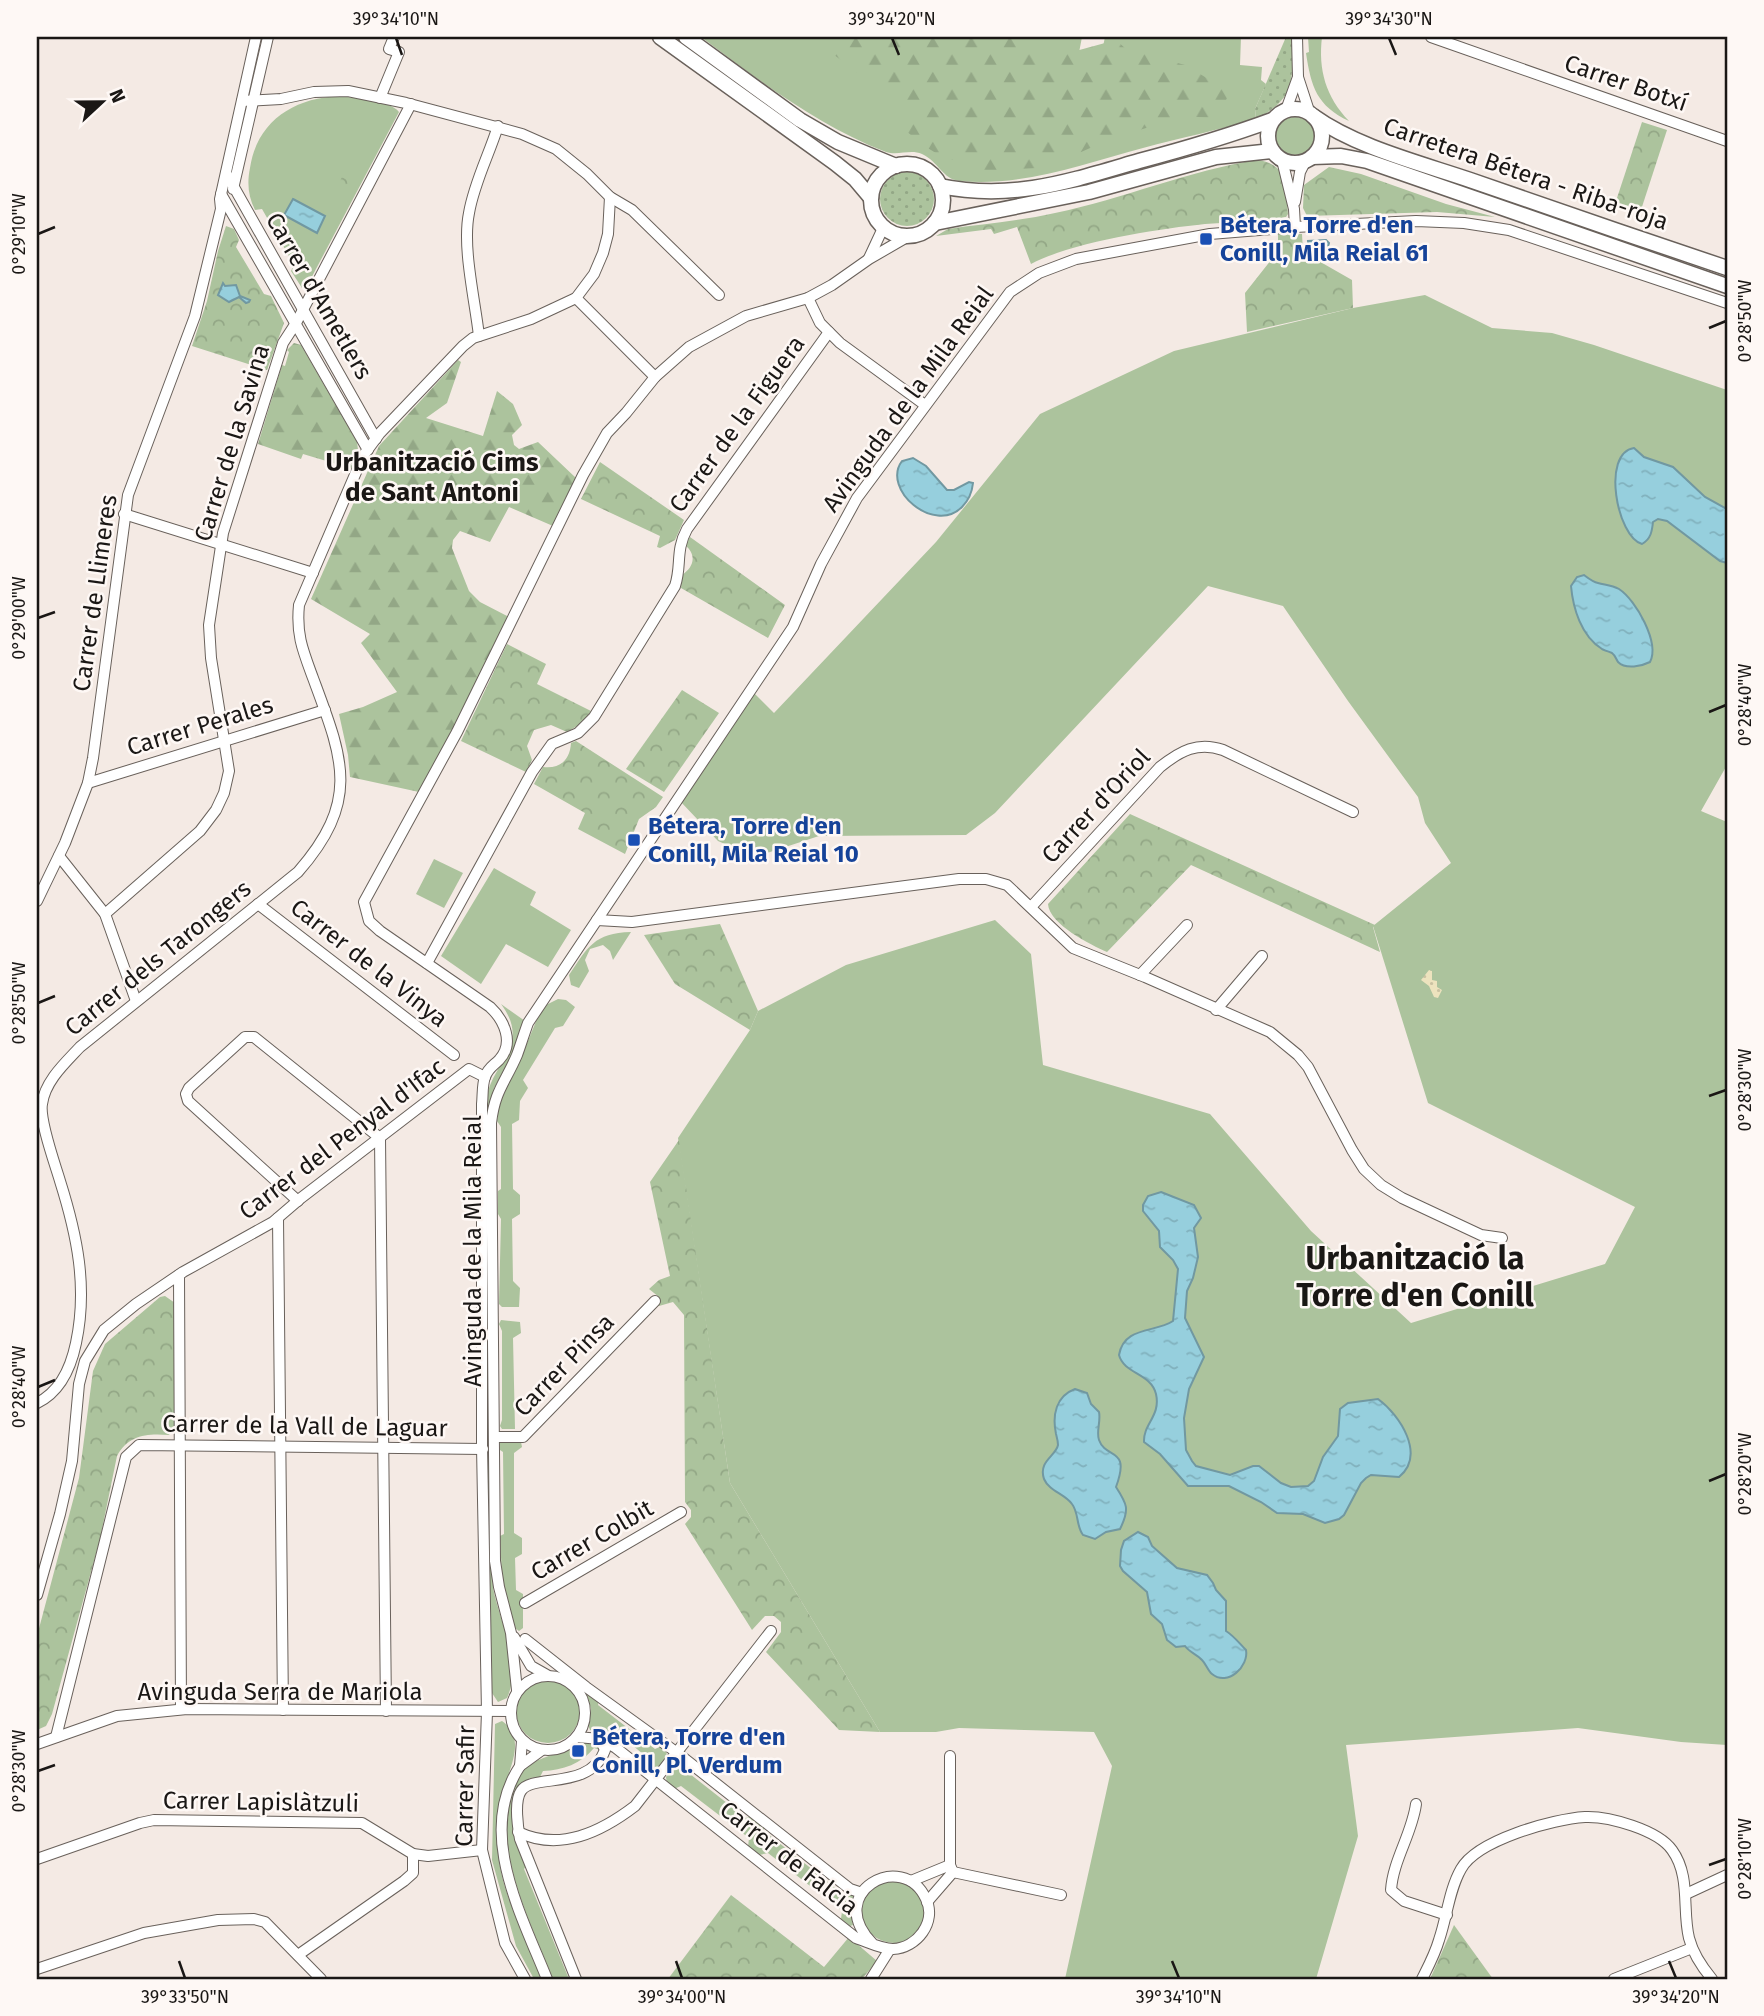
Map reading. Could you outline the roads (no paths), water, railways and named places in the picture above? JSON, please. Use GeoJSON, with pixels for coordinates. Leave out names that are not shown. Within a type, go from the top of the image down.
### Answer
{"type":"FeatureCollection","features":[{"type":"Feature","properties":{"kind":"main road"},"geometry":{"type":"LineString","coordinates":[[660,37],[835,163],[855,179],[871,198]]}},
{"type":"Feature","properties":{"kind":"main road"},"geometry":{"type":"LineString","coordinates":[[686,37],[800,120],[838,142],[896,166]]}},
{"type":"Feature","properties":{"kind":"main road"},"geometry":{"type":"LineString","coordinates":[[935,223],[1089,192],[1216,157],[1277,155],[1297,163],[1308,159],[1318,150],[1322,132],[1312,115],[1294,109],[1286,110],[1272,120],[1219,139],[1048,187],[1020,191],[965,192],[940,186]]}},
{"type":"Feature","properties":{"kind":"main road","name":"Carretera Bétera - Riba-roja"},"geometry":{"type":"LineString","coordinates":[[1312,115],[1338,131],[1404,158],[1727,268]]}},
{"type":"Feature","properties":{"kind":"main road"},"geometry":{"type":"LineString","coordinates":[[1272,120],[1267,135],[1277,155]]}},
{"type":"Feature","properties":{"kind":"main road","name":"Carretera Bétera - Riba-roja"},"geometry":{"type":"LineString","coordinates":[[1308,159],[1341,156],[1367,161],[1727,286]]}},
{"type":"Feature","properties":{"kind":"main road"},"geometry":{"type":"LineString","coordinates":[[909,164],[922,167],[933,175],[940,186],[943,199],[941,212],[935,223],[925,232],[907,237],[894,234],[883,228],[873,214],[871,198],[878,178],[896,166],[909,164]]}},
{"type":"Feature","properties":{"kind":"street"},"geometry":{"type":"LineString","coordinates":[[226,173],[256,37]]}},
{"type":"Feature","properties":{"kind":"street","name":"Carrer de Llimeres"},"geometry":{"type":"LineString","coordinates":[[37,901],[59,856],[88,783],[128,495],[195,316],[225,207],[234,188],[268,37]]}},
{"type":"Feature","properties":{"kind":"street"},"geometry":{"type":"LineString","coordinates":[[380,98],[399,52],[389,49],[394,37]]}},
{"type":"Feature","properties":{"kind":"street"},"geometry":{"type":"LineString","coordinates":[[1297,37],[1298,77],[1312,115]]}},
{"type":"Feature","properties":{"kind":"street","name":"Carrer Botxí"},"geometry":{"type":"LineString","coordinates":[[1431,37],[1727,141]]}},
{"type":"Feature","properties":{"kind":"street"},"geometry":{"type":"LineString","coordinates":[[1286,110],[1298,77]]}},
{"type":"Feature","properties":{"kind":"street"},"geometry":{"type":"LineString","coordinates":[[242,101],[281,99],[314,92],[348,91],[498,126],[556,149],[610,197],[632,211],[719,296]]}},
{"type":"Feature","properties":{"kind":"street","name":"Carrer de la Savina"},"geometry":{"type":"LineString","coordinates":[[105,914],[200,831],[216,810],[224,793],[229,771],[211,658],[209,625],[221,544],[283,343],[411,104]]}},
{"type":"Feature","properties":{"kind":"street"},"geometry":{"type":"LineString","coordinates":[[498,126],[476,184],[468,214],[467,239],[479,336],[531,319],[576,298],[594,274],[603,253],[608,234],[610,197]]}},
{"type":"Feature","properties":{"kind":"street"},"geometry":{"type":"LineString","coordinates":[[1277,155],[1294,209]]}},
{"type":"Feature","properties":{"kind":"street"},"geometry":{"type":"LineString","coordinates":[[1295,227],[1294,209],[1300,172],[1308,159]]}},
{"type":"Feature","properties":{"kind":"street","name":"Carrer d'Ametlers"},"geometry":{"type":"LineString","coordinates":[[226,173],[376,439]]}},
{"type":"Feature","properties":{"kind":"street","name":"Carrer d'Ametlers"},"geometry":{"type":"LineString","coordinates":[[226,173],[221,193],[225,207],[296,323],[368,450]]}},
{"type":"Feature","properties":{"kind":"street","name":"Avinguda de la Mila Reial"},"geometry":{"type":"LineString","coordinates":[[517,1690],[511,1633],[495,1561],[491,1123],[494,1102],[528,1023],[793,627],[821,564],[857,498],[1010,292],[1039,273],[1076,259],[1210,234],[1416,221],[1464,223],[1509,230],[1727,303]]}},
{"type":"Feature","properties":{"kind":"street"},"geometry":{"type":"LineString","coordinates":[[869,259],[883,228]]}},
{"type":"Feature","properties":{"kind":"street"},"geometry":{"type":"LineString","coordinates":[[485,1077],[492,1065],[500,1059],[508,1037],[500,1015],[369,921],[364,902],[457,732],[583,475],[607,433],[654,377],[689,347],[746,316],[808,298],[907,237]]}},
{"type":"Feature","properties":{"kind":"street"},"geometry":{"type":"LineString","coordinates":[[576,298],[654,377]]}},
{"type":"Feature","properties":{"kind":"street"},"geometry":{"type":"LineString","coordinates":[[808,298],[820,323],[855,356],[925,405]]}},
{"type":"Feature","properties":{"kind":"street","name":"Carrer de la Figuera"},"geometry":{"type":"LineString","coordinates":[[427,963],[531,772],[552,744],[580,732],[600,710],[675,586],[678,575],[678,549],[687,529],[829,332]]}},
{"type":"Feature","properties":{"kind":"street","name":"Carrer dels Tarongers"},"geometry":{"type":"LineString","coordinates":[[37,1403],[44,1400],[65,1377],[75,1350],[82,1315],[82,1279],[75,1233],[51,1150],[40,1097],[56,1073],[80,1047],[298,872],[317,850],[329,830],[337,807],[341,780],[338,748],[300,643],[297,624],[299,606],[368,450],[463,346],[479,336]]}},
{"type":"Feature","properties":{"kind":"street"},"geometry":{"type":"LineString","coordinates":[[124,514],[313,573]]}},
{"type":"Feature","properties":{"kind":"street","name":"Carrer Perales"},"geometry":{"type":"LineString","coordinates":[[88,783],[325,709]]}},
{"type":"Feature","properties":{"kind":"street","name":"Carrer d'Oriol"},"geometry":{"type":"LineString","coordinates":[[1031,907],[1160,767],[1178,753],[1192,747],[1210,745],[1223,750],[1353,811]]}},
{"type":"Feature","properties":{"kind":"street"},"geometry":{"type":"LineString","coordinates":[[59,856],[105,914],[136,1001]]}},
{"type":"Feature","properties":{"kind":"street"},"geometry":{"type":"LineString","coordinates":[[597,920],[632,922],[959,879],[986,879],[1007,885],[1073,948],[1270,1032],[1308,1067],[1364,1169],[1381,1185],[1402,1198],[1481,1235],[1502,1238]]}},
{"type":"Feature","properties":{"kind":"street","name":"Carrer de la Vinya"},"geometry":{"type":"LineString","coordinates":[[258,904],[454,1055]]}},
{"type":"Feature","properties":{"kind":"street"},"geometry":{"type":"LineString","coordinates":[[1140,975],[1187,925]]}},
{"type":"Feature","properties":{"kind":"street"},"geometry":{"type":"LineString","coordinates":[[1216,1010],[1262,956]]}},
{"type":"Feature","properties":{"kind":"street"},"geometry":{"type":"LineString","coordinates":[[298,1201],[188,1101],[186,1094],[190,1088],[245,1037],[254,1037],[380,1138],[386,1711]]}},
{"type":"Feature","properties":{"kind":"street","name":"Carrer del Penyal d'Ifac"},"geometry":{"type":"LineString","coordinates":[[37,1595],[72,1461],[75,1407],[85,1361],[104,1330],[179,1275],[278,1218],[470,1069],[485,1077]]}},
{"type":"Feature","properties":{"kind":"street","name":"Carrer Safir"},"geometry":{"type":"LineString","coordinates":[[485,1077],[482,1104],[482,1449],[487,1712],[482,1850],[505,1943],[524,1979]]}},
{"type":"Feature","properties":{"kind":"street"},"geometry":{"type":"LineString","coordinates":[[278,1218],[283,1710]]}},
{"type":"Feature","properties":{"kind":"street"},"geometry":{"type":"LineString","coordinates":[[179,1275],[181,1709]]}},
{"type":"Feature","properties":{"kind":"street","name":"Carrer Pinsa"},"geometry":{"type":"LineString","coordinates":[[494,1437],[523,1437],[655,1301]]}},
{"type":"Feature","properties":{"kind":"street","name":"Carrer de la Vall de Laguar"},"geometry":{"type":"LineString","coordinates":[[56,1737],[126,1457],[139,1445],[482,1449]]}},
{"type":"Feature","properties":{"kind":"street","name":"Carrer Colbit"},"geometry":{"type":"LineString","coordinates":[[525,1603],[681,1512]]}},
{"type":"Feature","properties":{"kind":"street"},"geometry":{"type":"LineString","coordinates":[[518,1832],[535,1840],[548,1841],[594,1832],[615,1822],[635,1806],[771,1631]]}},
{"type":"Feature","properties":{"kind":"street","name":"Avinguda de la Mila Reial"},"geometry":{"type":"LineString","coordinates":[[511,1633],[531,1666],[547,1675]]}},
{"type":"Feature","properties":{"kind":"street","name":"Carrer de Falcia"},"geometry":{"type":"LineString","coordinates":[[525,1639],[676,1752],[850,1889],[862,1893]]}},
{"type":"Feature","properties":{"kind":"street"},"geometry":{"type":"LineString","coordinates":[[547,1675],[570,1682],[584,1702],[585,1714],[577,1737],[561,1748],[541,1750],[522,1741],[515,1732],[510,1711],[517,1690],[526,1682],[547,1675]]}},
{"type":"Feature","properties":{"kind":"street","name":"Avinguda Serra de Mariola"},"geometry":{"type":"LineString","coordinates":[[37,1744],[117,1716],[181,1709],[510,1711]]}},
{"type":"Feature","properties":{"kind":"street"},"geometry":{"type":"LineString","coordinates":[[576,1979],[517,1824],[521,1791],[531,1783],[580,1775],[602,1758],[605,1750],[600,1739],[577,1737]]}},
{"type":"Feature","properties":{"kind":"street","name":"Carrer de Falcia"},"geometry":{"type":"LineString","coordinates":[[600,1739],[856,1938],[873,1944]]}},
{"type":"Feature","properties":{"kind":"street"},"geometry":{"type":"LineString","coordinates":[[522,1741],[520,1766],[506,1792],[502,1809],[505,1868],[547,1979]]}},
{"type":"Feature","properties":{"kind":"street"},"geometry":{"type":"LineString","coordinates":[[520,1766],[541,1750]]}},
{"type":"Feature","properties":{"kind":"street"},"geometry":{"type":"LineString","coordinates":[[927,1902],[951,1868],[950,1756]]}},
{"type":"Feature","properties":{"kind":"street"},"geometry":{"type":"LineString","coordinates":[[1416,1804],[1413,1822],[1392,1875],[1391,1890],[1404,1901],[1447,1915]]}},
{"type":"Feature","properties":{"kind":"street"},"geometry":{"type":"LineString","coordinates":[[1422,1979],[1439,1941],[1461,1868],[1473,1854],[1489,1843],[1506,1837],[1584,1817],[1608,1818],[1652,1833],[1672,1850],[1686,1894],[1687,1927],[1694,1955],[1712,1979]]}},
{"type":"Feature","properties":{"kind":"street","name":"Carrer Lapislàtzuli"},"geometry":{"type":"LineString","coordinates":[[37,1859],[154,1820],[362,1823],[413,1854]]}},
{"type":"Feature","properties":{"kind":"street"},"geometry":{"type":"LineString","coordinates":[[298,1955],[404,1881],[413,1873],[413,1854],[428,1856],[482,1850]]}},
{"type":"Feature","properties":{"kind":"street"},"geometry":{"type":"LineString","coordinates":[[911,1881],[951,1868],[1061,1895]]}},
{"type":"Feature","properties":{"kind":"street"},"geometry":{"type":"LineString","coordinates":[[1686,1894],[1727,1875]]}},
{"type":"Feature","properties":{"kind":"street"},"geometry":{"type":"LineString","coordinates":[[894,1876],[911,1881],[919,1887],[929,1910],[922,1934],[909,1945],[890,1949],[873,1944],[858,1925],[857,1903],[862,1893],[873,1881],[883,1877],[894,1876]]}},
{"type":"Feature","properties":{"kind":"street"},"geometry":{"type":"LineString","coordinates":[[37,1969],[144,1933],[218,1920],[254,1919],[265,1922],[321,1979]]}},
{"type":"Feature","properties":{"kind":"street"},"geometry":{"type":"LineString","coordinates":[[1614,1979],[1692,1948]]}},
{"type":"Feature","properties":{"kind":"street"},"geometry":{"type":"LineString","coordinates":[[871,1979],[890,1949]]}},
{"type":"Feature","properties":{"kind":"water"},"geometry":{"type":"Polygon","coordinates":[[[293,199],[325,216],[317,233],[284,215],[293,199]]]}},
{"type":"Feature","properties":{"kind":"water"},"geometry":{"type":"Polygon","coordinates":[[[1326,240],[1329,243],[1327,250],[1309,252],[1308,241],[1326,240]]]}},
{"type":"Feature","properties":{"kind":"water"},"geometry":{"type":"Polygon","coordinates":[[[223,283],[225,286],[236,285],[240,296],[250,300],[249,302],[246,303],[239,297],[229,302],[218,295],[223,283]]]}},
{"type":"Feature","properties":{"kind":"water"},"geometry":{"type":"Polygon","coordinates":[[[1634,448],[1644,457],[1673,467],[1705,497],[1727,509],[1727,563],[1720,561],[1667,521],[1658,519],[1653,522],[1649,537],[1642,544],[1633,538],[1620,512],[1615,479],[1624,453],[1634,448]]]}},
{"type":"Feature","properties":{"kind":"water"},"geometry":{"type":"Polygon","coordinates":[[[913,458],[926,466],[947,490],[973,483],[967,502],[951,514],[938,516],[914,505],[904,495],[897,472],[902,461],[913,458]]]}},
{"type":"Feature","properties":{"kind":"water"},"geometry":{"type":"Polygon","coordinates":[[[1584,575],[1594,582],[1619,589],[1632,602],[1649,633],[1652,644],[1650,662],[1625,666],[1589,637],[1576,612],[1571,586],[1577,577],[1584,575]]]}},
{"type":"Feature","properties":{"kind":"water"},"geometry":{"type":"Polygon","coordinates":[[[1161,1192],[1194,1205],[1201,1218],[1194,1228],[1198,1257],[1187,1291],[1185,1318],[1204,1357],[1189,1389],[1184,1418],[1186,1450],[1196,1466],[1230,1475],[1259,1466],[1281,1483],[1291,1487],[1308,1486],[1314,1481],[1323,1457],[1338,1436],[1340,1409],[1348,1403],[1378,1399],[1394,1415],[1407,1436],[1410,1458],[1407,1468],[1399,1477],[1371,1475],[1366,1478],[1339,1519],[1325,1523],[1303,1514],[1277,1513],[1229,1486],[1188,1486],[1160,1454],[1144,1442],[1146,1430],[1156,1408],[1156,1394],[1149,1382],[1126,1366],[1119,1355],[1127,1339],[1173,1321],[1178,1269],[1160,1247],[1159,1231],[1143,1211],[1148,1196],[1161,1192]]]}},
{"type":"Feature","properties":{"kind":"water"},"geometry":{"type":"Polygon","coordinates":[[[1075,1389],[1087,1393],[1091,1404],[1099,1412],[1099,1440],[1102,1446],[1119,1459],[1121,1465],[1116,1487],[1126,1507],[1123,1522],[1120,1529],[1106,1532],[1095,1539],[1083,1535],[1072,1504],[1050,1487],[1043,1473],[1045,1463],[1058,1445],[1055,1427],[1057,1407],[1063,1396],[1075,1389]]]}},
{"type":"Feature","properties":{"kind":"water"},"geometry":{"type":"Polygon","coordinates":[[[1138,1532],[1148,1537],[1152,1546],[1177,1568],[1207,1575],[1226,1601],[1226,1631],[1246,1650],[1244,1662],[1236,1673],[1224,1678],[1218,1677],[1185,1646],[1176,1647],[1167,1640],[1162,1624],[1151,1614],[1147,1592],[1120,1566],[1124,1541],[1138,1532]]]}},
{"type":"Feature","properties":{"kind":"place","name":"Bétera, Torre d'en Conill, Mila Reial 61"},"geometry":{"type":"Point","coordinates":[1206,239]}},
{"type":"Feature","properties":{"kind":"place","name":"Bétera, Torre d'en Conill, Mila Reial 10"},"geometry":{"type":"Point","coordinates":[634,840]}},
{"type":"Feature","properties":{"kind":"place","name":"Bétera, Torre d'en Conill, Pl. Verdum"},"geometry":{"type":"Point","coordinates":[578,1751]}},
{"type":"Feature","properties":{"kind":"district","name":"Urbanització Cims de Sant Antoni"},"geometry":{"type":"Point","coordinates":[432,477]}},
{"type":"Feature","properties":{"kind":"district","name":"Urbanització la Torre d'en Conill"},"geometry":{"type":"Point","coordinates":[1415,1276]}}]}
